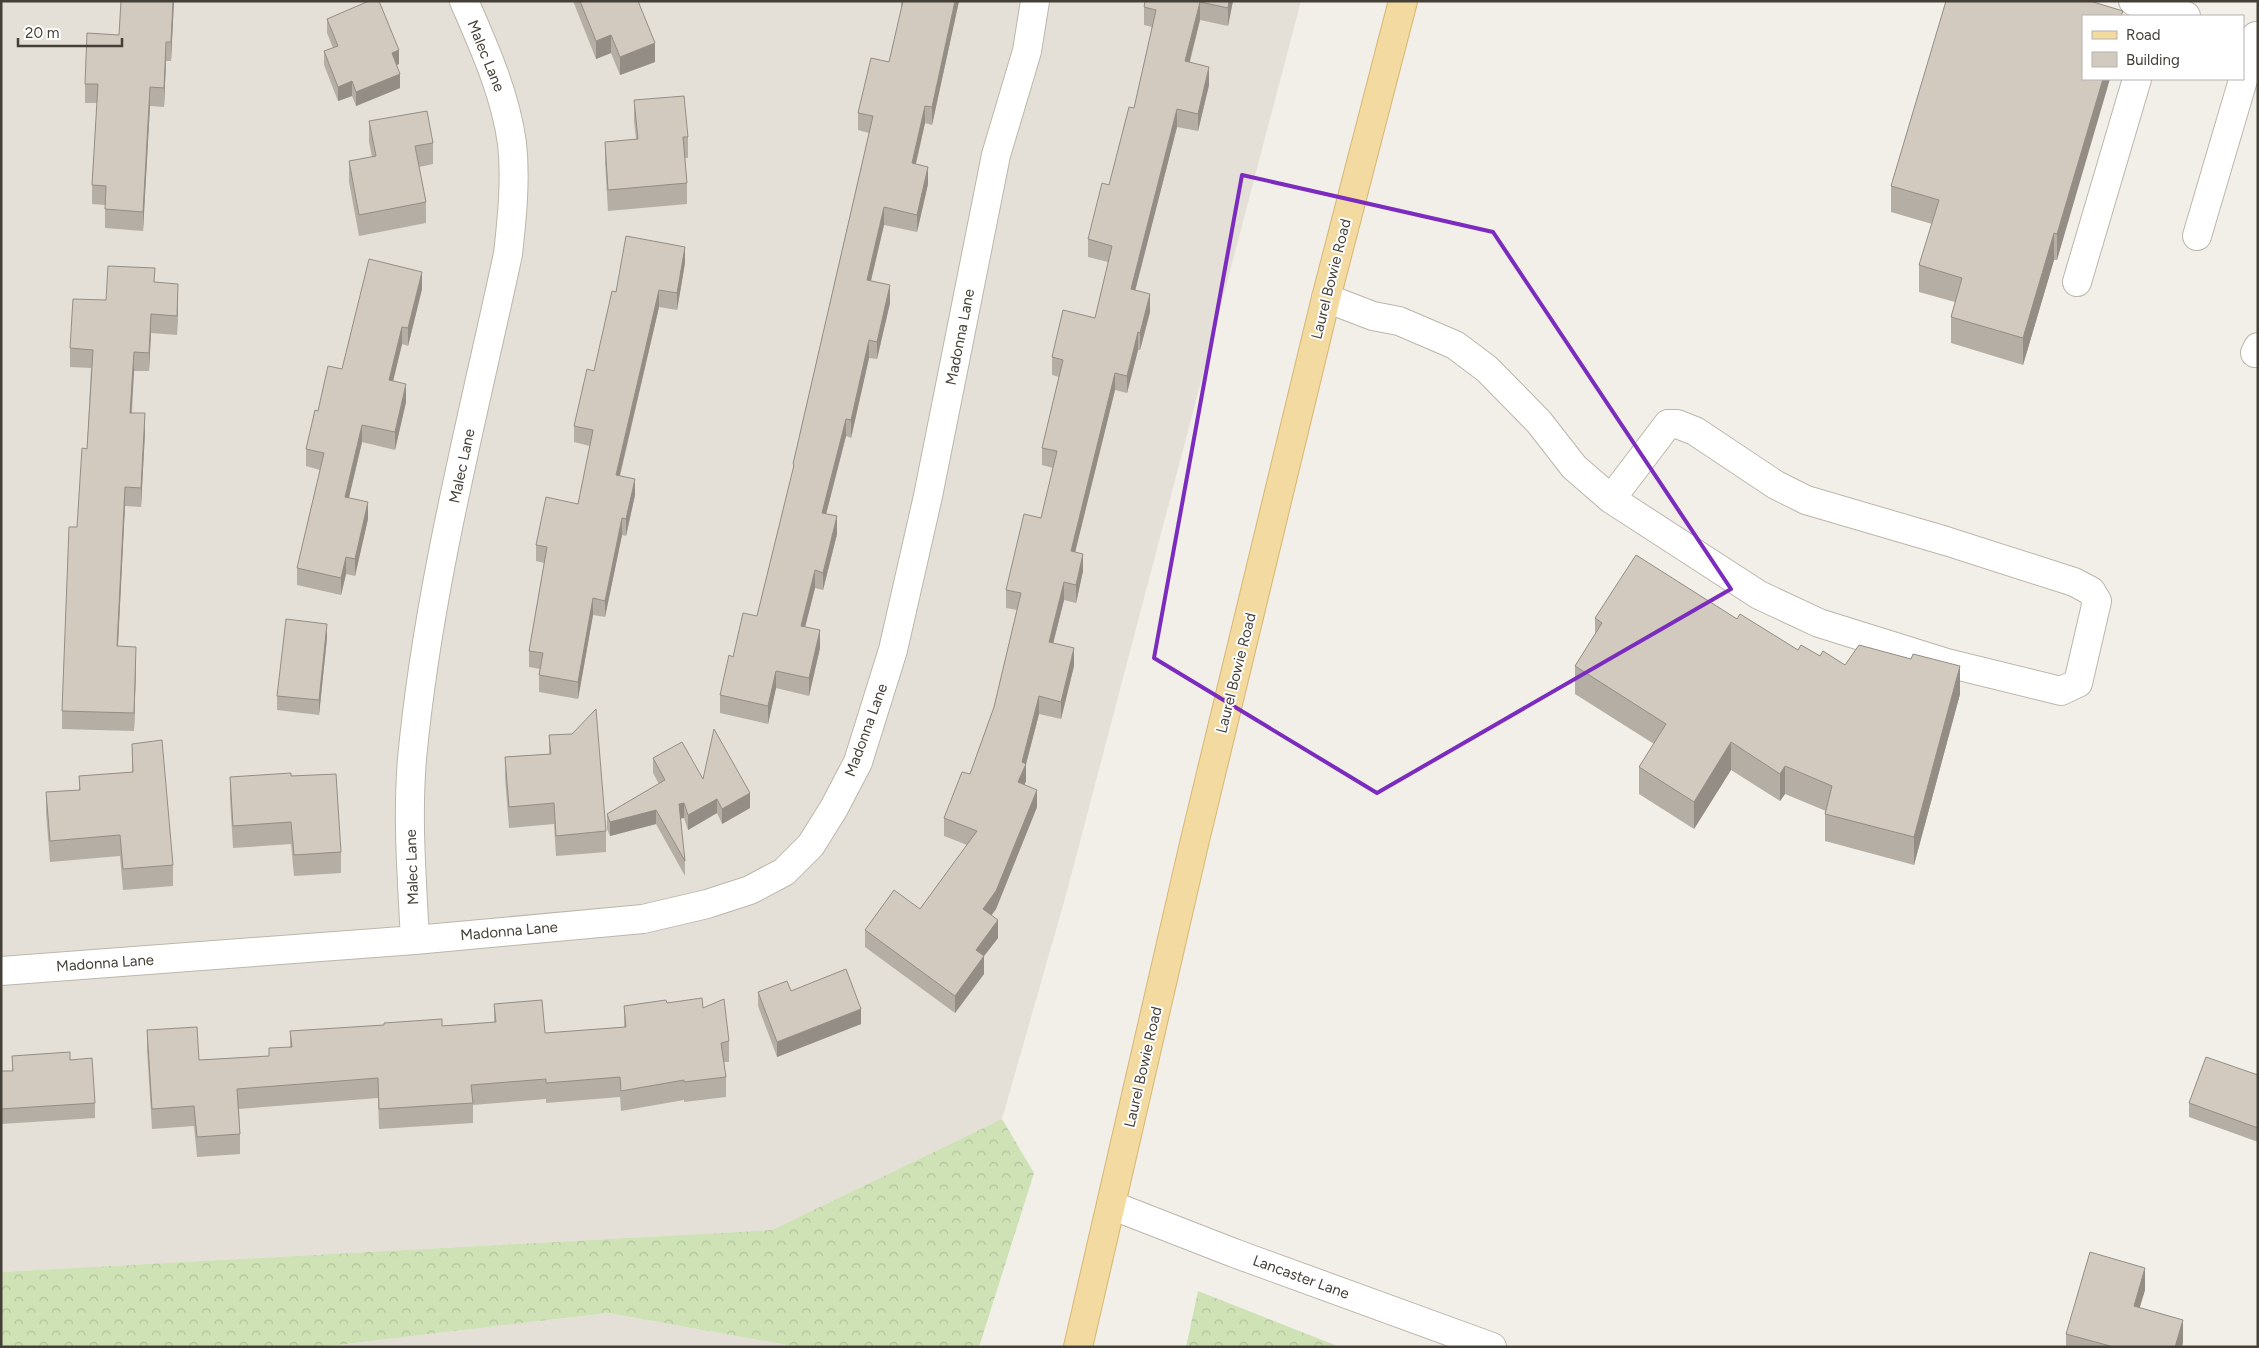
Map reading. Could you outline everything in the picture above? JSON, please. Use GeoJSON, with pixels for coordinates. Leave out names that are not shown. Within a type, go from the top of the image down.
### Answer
{"type":"FeatureCollection","features":[{"type":"Feature","properties":{"kind":"main road","name":"Laurel Bowie Road"},"geometry":{"type":"LineString","coordinates":[[1078,1347],[1194,844],[1326,298],[1403,1]]}},
{"type":"Feature","properties":{"kind":"street","name":"Malec Lane"},"geometry":{"type":"LineString","coordinates":[[415,940],[410,826],[412,760],[422,671],[445,546],[508,254],[512,214],[512,143],[503,98],[464,1]]}},
{"type":"Feature","properties":{"kind":"street","name":"Madonna Lane"},"geometry":{"type":"LineString","coordinates":[[1,971],[415,940],[643,918],[707,904],[750,890],[784,872],[811,845],[834,808],[858,762],[893,650],[930,486],[996,155],[1027,51],[1035,1]]}},
{"type":"Feature","properties":{"kind":"street"},"geometry":{"type":"LineString","coordinates":[[2149,9],[2181,15]]}},
{"type":"Feature","properties":{"kind":"street"},"geometry":{"type":"LineString","coordinates":[[2244,64],[2252,35]]}},
{"type":"Feature","properties":{"kind":"street"},"geometry":{"type":"LineString","coordinates":[[2077,282],[2138,80]]}},
{"type":"Feature","properties":{"kind":"street"},"geometry":{"type":"LineString","coordinates":[[2197,236],[2240,80]]}},
{"type":"Feature","properties":{"kind":"street"},"geometry":{"type":"LineString","coordinates":[[1326,298],[1373,316],[1399,321],[1455,345],[1487,369],[1539,422],[1574,467],[1611,499],[1759,595],[1819,623],[1947,663],[2060,690],[2078,683],[2097,601],[2091,591],[2074,582],[1946,541],[1806,500],[1776,485],[1695,432],[1677,424],[1668,424],[1611,499]]}},
{"type":"Feature","properties":{"kind":"street","name":"Lancaster Lane"},"geometry":{"type":"LineString","coordinates":[[1111,1205],[1234,1253],[1492,1347]]}},
{"type":"Feature","properties":{"kind":"highlighted area"},"geometry":{"type":"Polygon","coordinates":[[[1242,175],[1493,232],[1731,589],[1377,793],[1154,658],[1242,175]]]}},
{"type":"Feature","properties":{"kind":"shaded area"},"geometry":{"type":"Polygon","coordinates":[[[1,1],[1301,1],[1066,895],[1002,1119],[772,1230],[1,1272],[1,1]]]}},
{"type":"Feature","properties":{"kind":"shaded area"},"geometry":{"type":"Polygon","coordinates":[[[608,1313],[798,1347],[321,1347],[608,1313]]]}},
{"type":"Feature","properties":{"kind":"green space"},"geometry":{"type":"Polygon","coordinates":[[[1002,1119],[1034,1173],[979,1347],[798,1347],[608,1313],[321,1347],[1,1347],[1,1272],[772,1230],[1002,1119]]]}},
{"type":"Feature","properties":{"kind":"green space"},"geometry":{"type":"Polygon","coordinates":[[[1198,1291],[1340,1347],[1186,1347],[1198,1291]]]}},
{"type":"Feature","properties":{"kind":"building"},"geometry":{"type":"Polygon","coordinates":[[[121,1],[173,1],[171,42],[166,42],[164,88],[150,87],[143,212],[105,209],[106,186],[92,185],[98,84],[85,84],[87,33],[119,35],[121,1]]]}},
{"type":"Feature","properties":{"kind":"building"},"geometry":{"type":"Polygon","coordinates":[[[369,1],[379,1],[399,50],[392,53],[400,74],[356,92],[352,81],[338,87],[324,51],[338,46],[327,19],[369,1]]]}},
{"type":"Feature","properties":{"kind":"building"},"geometry":{"type":"Polygon","coordinates":[[[580,1],[638,1],[655,43],[620,57],[611,35],[596,41],[580,1]]]}},
{"type":"Feature","properties":{"kind":"building"},"geometry":{"type":"Polygon","coordinates":[[[903,1],[955,1],[932,107],[925,106],[912,163],[928,167],[917,215],[884,207],[867,280],[890,285],[877,342],[869,340],[851,420],[846,419],[822,513],[837,516],[823,573],[815,570],[801,626],[820,630],[809,678],[776,671],[768,706],[720,695],[729,655],[733,657],[743,613],[757,616],[794,465],[873,116],[858,113],[871,58],[889,62],[903,1]]]}},
{"type":"Feature","properties":{"kind":"building"},"geometry":{"type":"Polygon","coordinates":[[[1145,1],[1229,1],[1228,8],[1200,2],[1185,61],[1209,67],[1198,114],[1177,109],[1131,289],[1150,294],[1127,376],[1115,373],[1071,551],[1083,554],[1076,585],[1064,582],[1049,642],[1074,648],[1061,702],[1039,696],[1022,762],[1026,764],[1018,782],[1037,790],[996,891],[983,909],[998,920],[976,950],[984,956],[955,996],[865,930],[894,890],[920,909],[977,831],[944,818],[962,772],[970,774],[994,707],[1021,593],[1006,590],[1024,514],[1041,518],[1057,451],[1042,448],[1063,360],[1052,357],[1063,310],[1095,318],[1112,246],[1088,239],[1102,183],[1109,185],[1129,107],[1134,108],[1156,10],[1144,7],[1145,1]]]}},
{"type":"Feature","properties":{"kind":"building"},"geometry":{"type":"Polygon","coordinates":[[[1946,1],[2090,1],[2123,11],[2121,15],[2082,15],[2082,80],[2103,80],[2057,234],[2054,233],[2023,338],[1951,317],[1962,278],[1919,265],[1939,200],[1891,186],[1946,1]]]}},
{"type":"Feature","properties":{"kind":"building"},"geometry":{"type":"Polygon","coordinates":[[[684,96],[688,137],[683,137],[687,183],[608,190],[605,142],[638,139],[634,100],[684,96]]]}},
{"type":"Feature","properties":{"kind":"building"},"geometry":{"type":"Polygon","coordinates":[[[427,111],[433,143],[415,146],[426,202],[359,215],[349,161],[376,156],[369,121],[427,111]]]}},
{"type":"Feature","properties":{"kind":"building"},"geometry":{"type":"Polygon","coordinates":[[[626,236],[685,247],[677,293],[659,290],[616,475],[635,479],[626,519],[622,518],[605,601],[593,598],[578,682],[539,675],[543,653],[529,651],[547,547],[536,545],[546,497],[578,504],[593,430],[574,426],[587,369],[594,371],[612,291],[616,292],[626,236]]]}},
{"type":"Feature","properties":{"kind":"building"},"geometry":{"type":"Polygon","coordinates":[[[369,259],[422,272],[408,328],[402,327],[389,380],[406,384],[395,432],[362,425],[345,497],[368,502],[355,559],[346,557],[341,578],[297,568],[324,453],[306,449],[315,410],[318,411],[328,366],[342,369],[369,259]]]}},
{"type":"Feature","properties":{"kind":"building"},"geometry":{"type":"Polygon","coordinates":[[[108,266],[155,268],[154,282],[178,284],[177,316],[151,314],[149,353],[134,352],[130,413],[145,413],[141,488],[125,487],[117,646],[136,647],[134,713],[62,711],[69,527],[77,527],[82,448],[87,449],[93,350],[70,348],[73,299],[106,300],[108,266]]]}},
{"type":"Feature","properties":{"kind":"building"},"geometry":{"type":"Polygon","coordinates":[[[1636,555],[1737,619],[1740,614],[1798,650],[1801,645],[1820,656],[1823,651],[1845,665],[1859,645],[1911,659],[1913,654],[1960,666],[1914,837],[1825,814],[1832,786],[1785,766],[1780,774],[1731,742],[1694,802],[1639,767],[1666,724],[1575,666],[1602,623],[1595,618],[1636,555]]]}},
{"type":"Feature","properties":{"kind":"building"},"geometry":{"type":"Polygon","coordinates":[[[286,619],[327,624],[319,700],[277,696],[286,619]]]}},
{"type":"Feature","properties":{"kind":"building"},"geometry":{"type":"Polygon","coordinates":[[[596,709],[606,831],[556,836],[554,803],[509,807],[505,757],[551,754],[549,735],[572,734],[596,709]]]}},
{"type":"Feature","properties":{"kind":"building"},"geometry":{"type":"Polygon","coordinates":[[[714,729],[750,793],[722,809],[717,799],[688,815],[684,803],[679,804],[685,861],[656,810],[610,822],[607,814],[665,780],[653,758],[682,742],[703,779],[714,729]]]}},
{"type":"Feature","properties":{"kind":"building"},"geometry":{"type":"Polygon","coordinates":[[[162,740],[173,865],[123,869],[120,835],[50,841],[46,792],[80,790],[79,776],[133,772],[132,744],[162,740]]]}},
{"type":"Feature","properties":{"kind":"building"},"geometry":{"type":"Polygon","coordinates":[[[291,773],[291,776],[336,774],[341,852],[294,855],[291,822],[233,826],[230,777],[291,773]]]}},
{"type":"Feature","properties":{"kind":"building"},"geometry":{"type":"Polygon","coordinates":[[[846,969],[861,1009],[777,1042],[758,992],[787,981],[791,991],[846,969]]]}},
{"type":"Feature","properties":{"kind":"building"},"geometry":{"type":"Polygon","coordinates":[[[702,998],[703,1008],[724,999],[729,1041],[721,1043],[726,1077],[684,1082],[684,1080],[621,1091],[620,1077],[546,1083],[546,1079],[471,1085],[473,1103],[379,1109],[378,1078],[237,1089],[240,1134],[197,1137],[194,1106],[152,1109],[147,1030],[197,1027],[199,1060],[269,1056],[269,1048],[292,1047],[290,1031],[442,1019],[442,1026],[496,1022],[494,1004],[542,1000],[545,1033],[626,1027],[624,1006],[666,1000],[667,1003],[702,998]]]}},
{"type":"Feature","properties":{"kind":"building"},"geometry":{"type":"Polygon","coordinates":[[[70,1052],[70,1060],[92,1058],[95,1103],[1,1109],[1,1071],[13,1071],[12,1056],[70,1052]]]}},
{"type":"Feature","properties":{"kind":"building"},"geometry":{"type":"Polygon","coordinates":[[[2206,1057],[2258,1075],[2258,1128],[2189,1103],[2206,1057]]]}},
{"type":"Feature","properties":{"kind":"building"},"geometry":{"type":"Polygon","coordinates":[[[2090,1252],[2145,1268],[2134,1306],[2183,1320],[2175,1347],[2114,1347],[2066,1334],[2090,1252]]]}}]}
